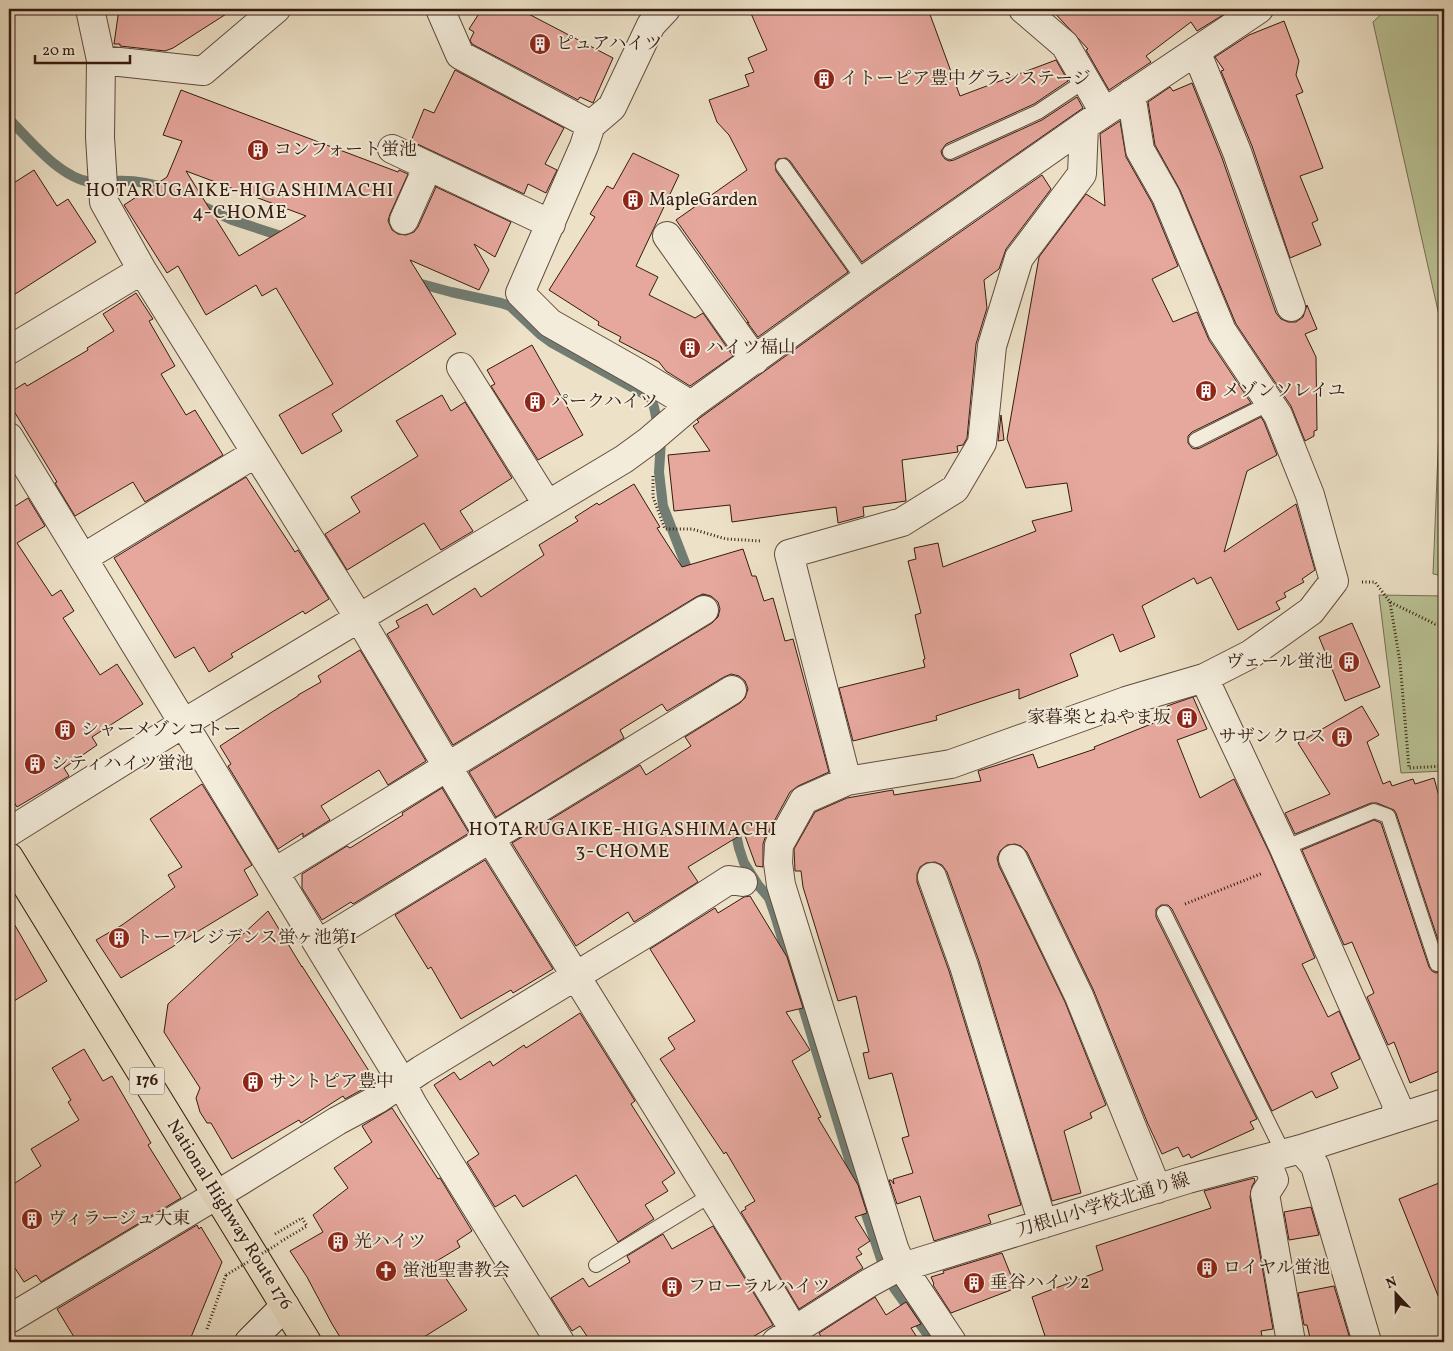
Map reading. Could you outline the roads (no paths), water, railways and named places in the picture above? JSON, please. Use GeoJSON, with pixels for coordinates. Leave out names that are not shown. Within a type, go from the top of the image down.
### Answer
{"type":"FeatureCollection","features":[{"type":"Feature","properties":{"kind":"highway","name":"National Highway Route 176"},"geometry":{"type":"LineString","coordinates":[[9,857],[307,1342]]}},
{"type":"Feature","properties":{"kind":"street"},"geometry":{"type":"LineString","coordinates":[[90,9],[101,60],[100,138],[104,202],[142,270],[359,618],[490,838],[711,1195],[790,1339]]}},
{"type":"Feature","properties":{"kind":"street"},"geometry":{"type":"LineString","coordinates":[[101,60],[203,71],[276,9]]}},
{"type":"Feature","properties":{"kind":"street"},"geometry":{"type":"LineString","coordinates":[[440,9],[460,55],[591,125]]}},
{"type":"Feature","properties":{"kind":"street"},"geometry":{"type":"LineString","coordinates":[[666,9],[651,25],[612,107],[591,125],[584,146],[520,293],[550,323],[638,372],[691,405]]}},
{"type":"Feature","properties":{"kind":"street"},"geometry":{"type":"LineString","coordinates":[[847,781],[789,554],[902,522],[955,488],[982,443],[992,346],[1019,258],[1082,174],[1094,119],[1086,80],[1065,45],[1023,9]]}},
{"type":"Feature","properties":{"kind":"street"},"geometry":{"type":"LineString","coordinates":[[9,832],[184,723],[624,459],[650,440],[691,405],[864,280],[1094,119],[1259,9]]}},
{"type":"Feature","properties":{"kind":"street"},"geometry":{"type":"LineString","coordinates":[[1196,51],[1237,152],[1291,307]]}},
{"type":"Feature","properties":{"kind":"street"},"geometry":{"type":"LineString","coordinates":[[952,1342],[902,1267],[894,1248],[780,879],[779,845],[804,800],[847,781],[951,764],[1126,701],[1204,678],[1250,654],[1311,611],[1334,581],[1310,495],[1278,415],[1222,331],[1166,196],[1140,150],[1132,94]]}},
{"type":"Feature","properties":{"kind":"street"},"geometry":{"type":"LineString","coordinates":[[392,149],[550,224]]}},
{"type":"Feature","properties":{"kind":"street"},"geometry":{"type":"LineString","coordinates":[[404,220],[428,166]]}},
{"type":"Feature","properties":{"kind":"street"},"geometry":{"type":"LineString","coordinates":[[667,236],[754,360]]}},
{"type":"Feature","properties":{"kind":"street"},"geometry":{"type":"LineString","coordinates":[[9,350],[142,270]]}},
{"type":"Feature","properties":{"kind":"street"},"geometry":{"type":"LineString","coordinates":[[461,368],[547,504]]}},
{"type":"Feature","properties":{"kind":"street"},"geometry":{"type":"LineString","coordinates":[[9,437],[275,872],[413,1105],[560,1342]]}},
{"type":"Feature","properties":{"kind":"street"},"geometry":{"type":"LineString","coordinates":[[83,558],[256,453]]}},
{"type":"Feature","properties":{"kind":"street"},"geometry":{"type":"LineString","coordinates":[[275,872],[704,610]]}},
{"type":"Feature","properties":{"kind":"street"},"geometry":{"type":"LineString","coordinates":[[1204,678],[1287,855],[1397,1105],[1394,1119]]}},
{"type":"Feature","properties":{"kind":"street"},"geometry":{"type":"LineString","coordinates":[[318,944],[732,690]]}},
{"type":"Feature","properties":{"kind":"street"},"geometry":{"type":"LineString","coordinates":[[1013,859],[1079,996],[1157,1189]]}},
{"type":"Feature","properties":{"kind":"street"},"geometry":{"type":"LineString","coordinates":[[932,877],[964,966],[1043,1224]]}},
{"type":"Feature","properties":{"kind":"street"},"geometry":{"type":"LineString","coordinates":[[9,1319],[337,1121],[370,1105],[421,1070],[653,929],[729,880],[744,882]]}},
{"type":"Feature","properties":{"kind":"street","name":"刀根山小学校北通り線"},"geometry":{"type":"LineString","coordinates":[[790,1339],[875,1279],[902,1267],[1157,1189],[1284,1154],[1444,1103]]}},
{"type":"Feature","properties":{"kind":"street"},"geometry":{"type":"LineString","coordinates":[[1291,1342],[1265,1194],[1274,1180],[1284,1154],[1315,1166],[1367,1342]]}},
{"type":"Feature","properties":{"kind":"street"},"geometry":{"type":"LineString","coordinates":[[250,1342],[285,1306]]}},
{"type":"Feature","properties":{"kind":"lane"},"geometry":{"type":"LineString","coordinates":[[950,152],[1038,112],[1086,80]]}},
{"type":"Feature","properties":{"kind":"lane"},"geometry":{"type":"LineString","coordinates":[[782,166],[864,280]]}},
{"type":"Feature","properties":{"kind":"lane"},"geometry":{"type":"LineString","coordinates":[[1196,440],[1270,403]]}},
{"type":"Feature","properties":{"kind":"lane"},"geometry":{"type":"LineString","coordinates":[[1287,855],[1374,811],[1388,816],[1437,964]]}},
{"type":"Feature","properties":{"kind":"lane"},"geometry":{"type":"LineString","coordinates":[[1164,913],[1284,1154]]}},
{"type":"Feature","properties":{"kind":"lane"},"geometry":{"type":"LineString","coordinates":[[596,1265],[711,1195]]}},
{"type":"Feature","properties":{"kind":"waterway"},"geometry":{"type":"LineString","coordinates":[[9,119],[46,157],[79,179],[91,182],[134,181],[167,189]]}},
{"type":"Feature","properties":{"kind":"waterway"},"geometry":{"type":"LineString","coordinates":[[200,205],[232,220],[287,238]]}},
{"type":"Feature","properties":{"kind":"waterway"},"geometry":{"type":"LineString","coordinates":[[414,282],[510,306],[552,343],[651,399],[661,441],[659,472],[663,506],[687,568],[723,630]]}},
{"type":"Feature","properties":{"kind":"waterway"},"geometry":{"type":"LineString","coordinates":[[734,825],[744,863],[769,898],[775,915],[882,1262]]}},
{"type":"Feature","properties":{"kind":"waterway"},"geometry":{"type":"LineString","coordinates":[[894,1288],[933,1342]]}},
{"type":"Feature","properties":{"kind":"place","name":"ピュアハイツ"},"geometry":{"type":"Point","coordinates":[540,44]}},
{"type":"Feature","properties":{"kind":"place","name":"イトーピア豊中グランステージ"},"geometry":{"type":"Point","coordinates":[824,79]}},
{"type":"Feature","properties":{"kind":"place","name":"コンフォート蛍池"},"geometry":{"type":"Point","coordinates":[258,150]}},
{"type":"Feature","properties":{"kind":"place","name":"MapleGarden"},"geometry":{"type":"Point","coordinates":[633,200]}},
{"type":"Feature","properties":{"kind":"place","name":"ハイツ福山"},"geometry":{"type":"Point","coordinates":[690,348]}},
{"type":"Feature","properties":{"kind":"place","name":"メゾンソレイユ"},"geometry":{"type":"Point","coordinates":[1206,391]}},
{"type":"Feature","properties":{"kind":"place","name":"パークハイツ"},"geometry":{"type":"Point","coordinates":[535,402]}},
{"type":"Feature","properties":{"kind":"place","name":"ヴェール蛍池"},"geometry":{"type":"Point","coordinates":[1349,662]}},
{"type":"Feature","properties":{"kind":"place","name":"家暮楽とねやま坂"},"geometry":{"type":"Point","coordinates":[1187,718]}},
{"type":"Feature","properties":{"kind":"place","name":"シャーメゾンコトー"},"geometry":{"type":"Point","coordinates":[65,730]}},
{"type":"Feature","properties":{"kind":"place","name":"サザンクロス"},"geometry":{"type":"Point","coordinates":[1342,737]}},
{"type":"Feature","properties":{"kind":"place","name":"シティハイツ蛍池"},"geometry":{"type":"Point","coordinates":[35,764]}},
{"type":"Feature","properties":{"kind":"place","name":"トーワレジデンス蛍ヶ池第1"},"geometry":{"type":"Point","coordinates":[119,938]}},
{"type":"Feature","properties":{"kind":"place","name":"サントピア豊中"},"geometry":{"type":"Point","coordinates":[253,1082]}},
{"type":"Feature","properties":{"kind":"place","name":"ヴィラージュ大東"},"geometry":{"type":"Point","coordinates":[32,1219]}},
{"type":"Feature","properties":{"kind":"place","name":"光ハイツ"},"geometry":{"type":"Point","coordinates":[338,1242]}},
{"type":"Feature","properties":{"kind":"place","name":"ロイヤル蛍池"},"geometry":{"type":"Point","coordinates":[1207,1268]}},
{"type":"Feature","properties":{"kind":"place","name":"蛍池聖書教会"},"geometry":{"type":"Point","coordinates":[386,1271]}},
{"type":"Feature","properties":{"kind":"place","name":"垂谷ハイツ2"},"geometry":{"type":"Point","coordinates":[974,1283]}},
{"type":"Feature","properties":{"kind":"place","name":"フローラルハイツ"},"geometry":{"type":"Point","coordinates":[672,1287]}},
{"type":"Feature","properties":{"kind":"district","name":"HOTARUGAIKE-HIGASHIMACHI 4-CHOME"},"geometry":{"type":"Point","coordinates":[240,202]}},
{"type":"Feature","properties":{"kind":"district","name":"HOTARUGAIKE-HIGASHIMACHI 3-CHOME"},"geometry":{"type":"Point","coordinates":[623,841]}}]}
